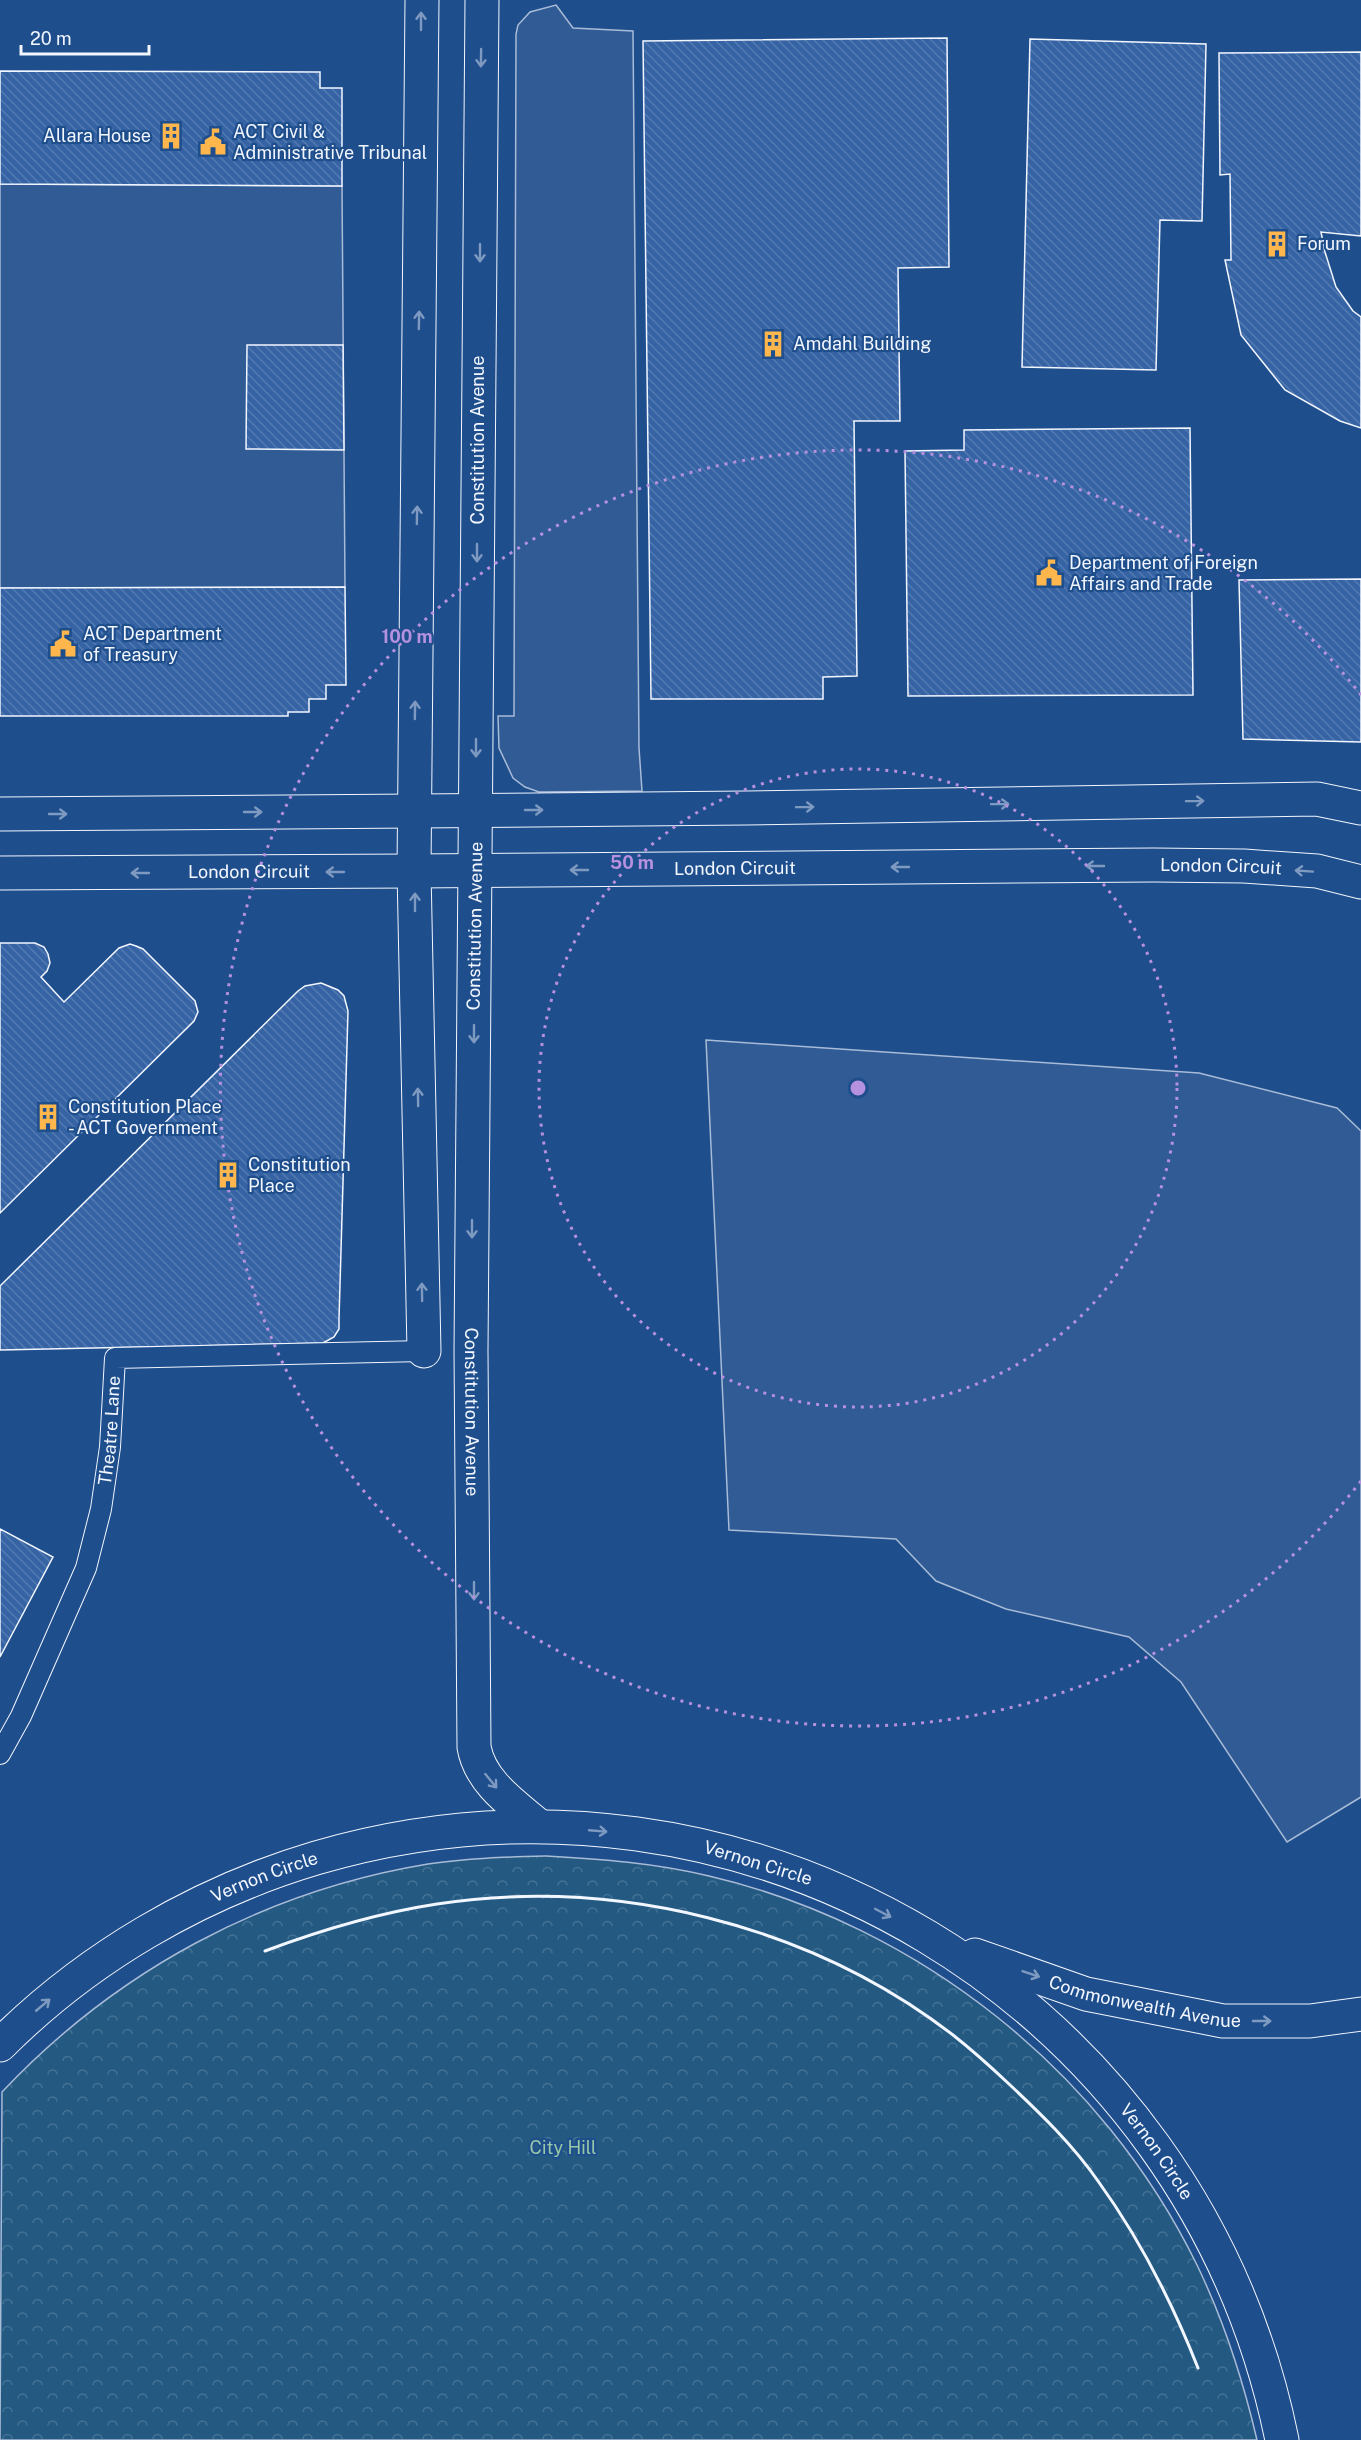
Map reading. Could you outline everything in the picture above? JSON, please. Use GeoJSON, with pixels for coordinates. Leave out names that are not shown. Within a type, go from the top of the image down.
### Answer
{"type":"FeatureCollection","features":[{"type":"Feature","properties":{"kind":"main road"},"geometry":{"type":"LineString","coordinates":[[422,0],[414,871],[424,1351]]}},
{"type":"Feature","properties":{"kind":"main road","name":"Constitution Avenue"},"geometry":{"type":"LineString","coordinates":[[482,0],[471,1340],[474,1746],[476,1759],[488,1779],[539,1826]]}},
{"type":"Feature","properties":{"kind":"main road"},"geometry":{"type":"LineString","coordinates":[[0,814],[1317,799],[1361,808]]}},
{"type":"Feature","properties":{"kind":"main road","name":"London Circuit"},"geometry":{"type":"LineString","coordinates":[[0,873],[1154,865],[1244,866],[1317,872],[1361,882]]}},
{"type":"Feature","properties":{"kind":"main road","name":"Vernon Circle"},"geometry":{"type":"LineString","coordinates":[[0,2045],[61,1990],[124,1946],[191,1907],[295,1864],[372,1843],[453,1830],[539,1826],[651,1835],[752,1858],[836,1888],[936,1941],[990,1977],[1030,2010],[1106,2084],[1146,2133],[1183,2188],[1223,2261],[1256,2342],[1274,2397],[1282,2440]]}},
{"type":"Feature","properties":{"kind":"main road","name":"Commonwealth Avenue"},"geometry":{"type":"LineString","coordinates":[[936,1941],[1086,1994],[1223,2021],[1310,2021],[1361,2014]]}},
{"type":"Feature","properties":{"kind":"lane","name":"Theatre Lane"},"geometry":{"type":"LineString","coordinates":[[0,1754],[21,1716],[86,1568],[102,1509],[109,1457],[115,1358],[424,1351]]}},
{"type":"Feature","properties":{"kind":"green space","name":"City Hill"},"geometry":{"type":"Polygon","coordinates":[[[546,1856],[608,1860],[668,1868],[709,1876],[786,1899],[861,1930],[931,1970],[996,2017],[1057,2070],[1111,2130],[1158,2195],[1197,2265],[1216,2308],[1246,2395],[1257,2440],[0,2440],[2,2092],[46,2049],[94,2009],[144,1974],[196,1943],[251,1916],[308,1894],[367,1877],[428,1864],[472,1859],[546,1856]]]}},
{"type":"Feature","properties":{"kind":"shaded area"},"geometry":{"type":"Polygon","coordinates":[[[556,5],[573,28],[633,31],[639,748],[642,791],[539,792],[525,787],[513,778],[499,748],[498,716],[514,716],[516,34],[518,25],[530,12],[556,5]]]}},
{"type":"Feature","properties":{"kind":"shaded area"},"geometry":{"type":"Polygon","coordinates":[[[0,184],[342,186],[345,587],[0,588],[0,184]]]}},
{"type":"Feature","properties":{"kind":"shaded area"},"geometry":{"type":"Polygon","coordinates":[[[706,1040],[1199,1073],[1337,1108],[1361,1131],[1361,1797],[1287,1842],[1181,1682],[1129,1637],[1006,1609],[936,1581],[896,1539],[729,1530],[706,1040]]]}},
{"type":"Feature","properties":{"kind":"building","name":"Amdahl Building"},"geometry":{"type":"Polygon","coordinates":[[[947,38],[949,267],[898,268],[900,421],[854,421],[857,676],[823,677],[823,699],[651,699],[643,41],[947,38]]]}},
{"type":"Feature","properties":{"kind":"building"},"geometry":{"type":"Polygon","coordinates":[[[1030,39],[1206,44],[1202,221],[1160,220],[1156,370],[1022,367],[1030,39]]]}},
{"type":"Feature","properties":{"kind":"building","name":"Forum"},"geometry":{"type":"Polygon","coordinates":[[[1361,52],[1361,236],[1321,232],[1336,287],[1353,311],[1361,317],[1361,428],[1340,421],[1285,390],[1241,335],[1225,260],[1231,260],[1230,174],[1220,175],[1219,53],[1361,52]]]}},
{"type":"Feature","properties":{"kind":"building","name":"Allara House"},"geometry":{"type":"Polygon","coordinates":[[[0,71],[320,72],[320,88],[342,88],[342,186],[0,184],[0,71]]]}},
{"type":"Feature","properties":{"kind":"building"},"geometry":{"type":"Polygon","coordinates":[[[247,345],[343,345],[344,450],[246,449],[247,345]]]}},
{"type":"Feature","properties":{"kind":"building","name":"Department of Foreign Affairs and Trade"},"geometry":{"type":"Polygon","coordinates":[[[1190,428],[1193,695],[908,696],[905,451],[964,450],[964,430],[1190,428]]]}},
{"type":"Feature","properties":{"kind":"building"},"geometry":{"type":"Polygon","coordinates":[[[1361,579],[1361,742],[1243,739],[1239,580],[1361,579]]]}},
{"type":"Feature","properties":{"kind":"building"},"geometry":{"type":"Polygon","coordinates":[[[345,587],[346,685],[326,685],[326,699],[309,699],[309,712],[288,712],[288,716],[0,716],[0,588],[345,587]]]}},
{"type":"Feature","properties":{"kind":"building","name":"Constitution Place - ACT Government"},"geometry":{"type":"Polygon","coordinates":[[[0,943],[35,943],[44,947],[50,963],[47,971],[41,977],[64,1002],[119,948],[130,944],[136,946],[143,949],[195,1001],[198,1012],[194,1021],[0,1213],[0,943]]]}},
{"type":"Feature","properties":{"kind":"building","name":"Constitution Place"},"geometry":{"type":"Polygon","coordinates":[[[321,983],[338,990],[344,996],[348,1011],[339,1329],[334,1337],[323,1343],[0,1350],[0,1286],[298,991],[305,986],[321,983]]]}},
{"type":"Feature","properties":{"kind":"building"},"geometry":{"type":"Polygon","coordinates":[[[0,1529],[53,1557],[0,1657],[0,1529]]]}},
{"type":"Feature","properties":{"kind":"wall"},"geometry":{"type":"LineString","coordinates":[[265,1951],[350,1923],[437,1904],[504,1897],[572,1897],[641,1904],[708,1918],[773,1938],[837,1964],[897,1996],[953,2035],[1009,2084],[1067,2142],[1098,2181],[1128,2225],[1166,2295],[1198,2368]]}},
{"type":"Feature","properties":{"kind":"place","name":"Allara House"},"geometry":{"type":"Point","coordinates":[171,136]}},
{"type":"Feature","properties":{"kind":"place","name":"ACT Civil & Administrative Tribunal"},"geometry":{"type":"Point","coordinates":[213,142]}},
{"type":"Feature","properties":{"kind":"place","name":"Forum"},"geometry":{"type":"Point","coordinates":[1277,244]}},
{"type":"Feature","properties":{"kind":"place","name":"Amdahl Building"},"geometry":{"type":"Point","coordinates":[773,344]}},
{"type":"Feature","properties":{"kind":"place","name":"Department of Foreign Affairs and Trade"},"geometry":{"type":"Point","coordinates":[1049,573]}},
{"type":"Feature","properties":{"kind":"place","name":"ACT Department of Treasury"},"geometry":{"type":"Point","coordinates":[63,644]}},
{"type":"Feature","properties":{"kind":"place","name":"Constitution Place - ACT Government"},"geometry":{"type":"Point","coordinates":[48,1117]}},
{"type":"Feature","properties":{"kind":"place","name":"Constitution Place"},"geometry":{"type":"Point","coordinates":[228,1175]}}]}
